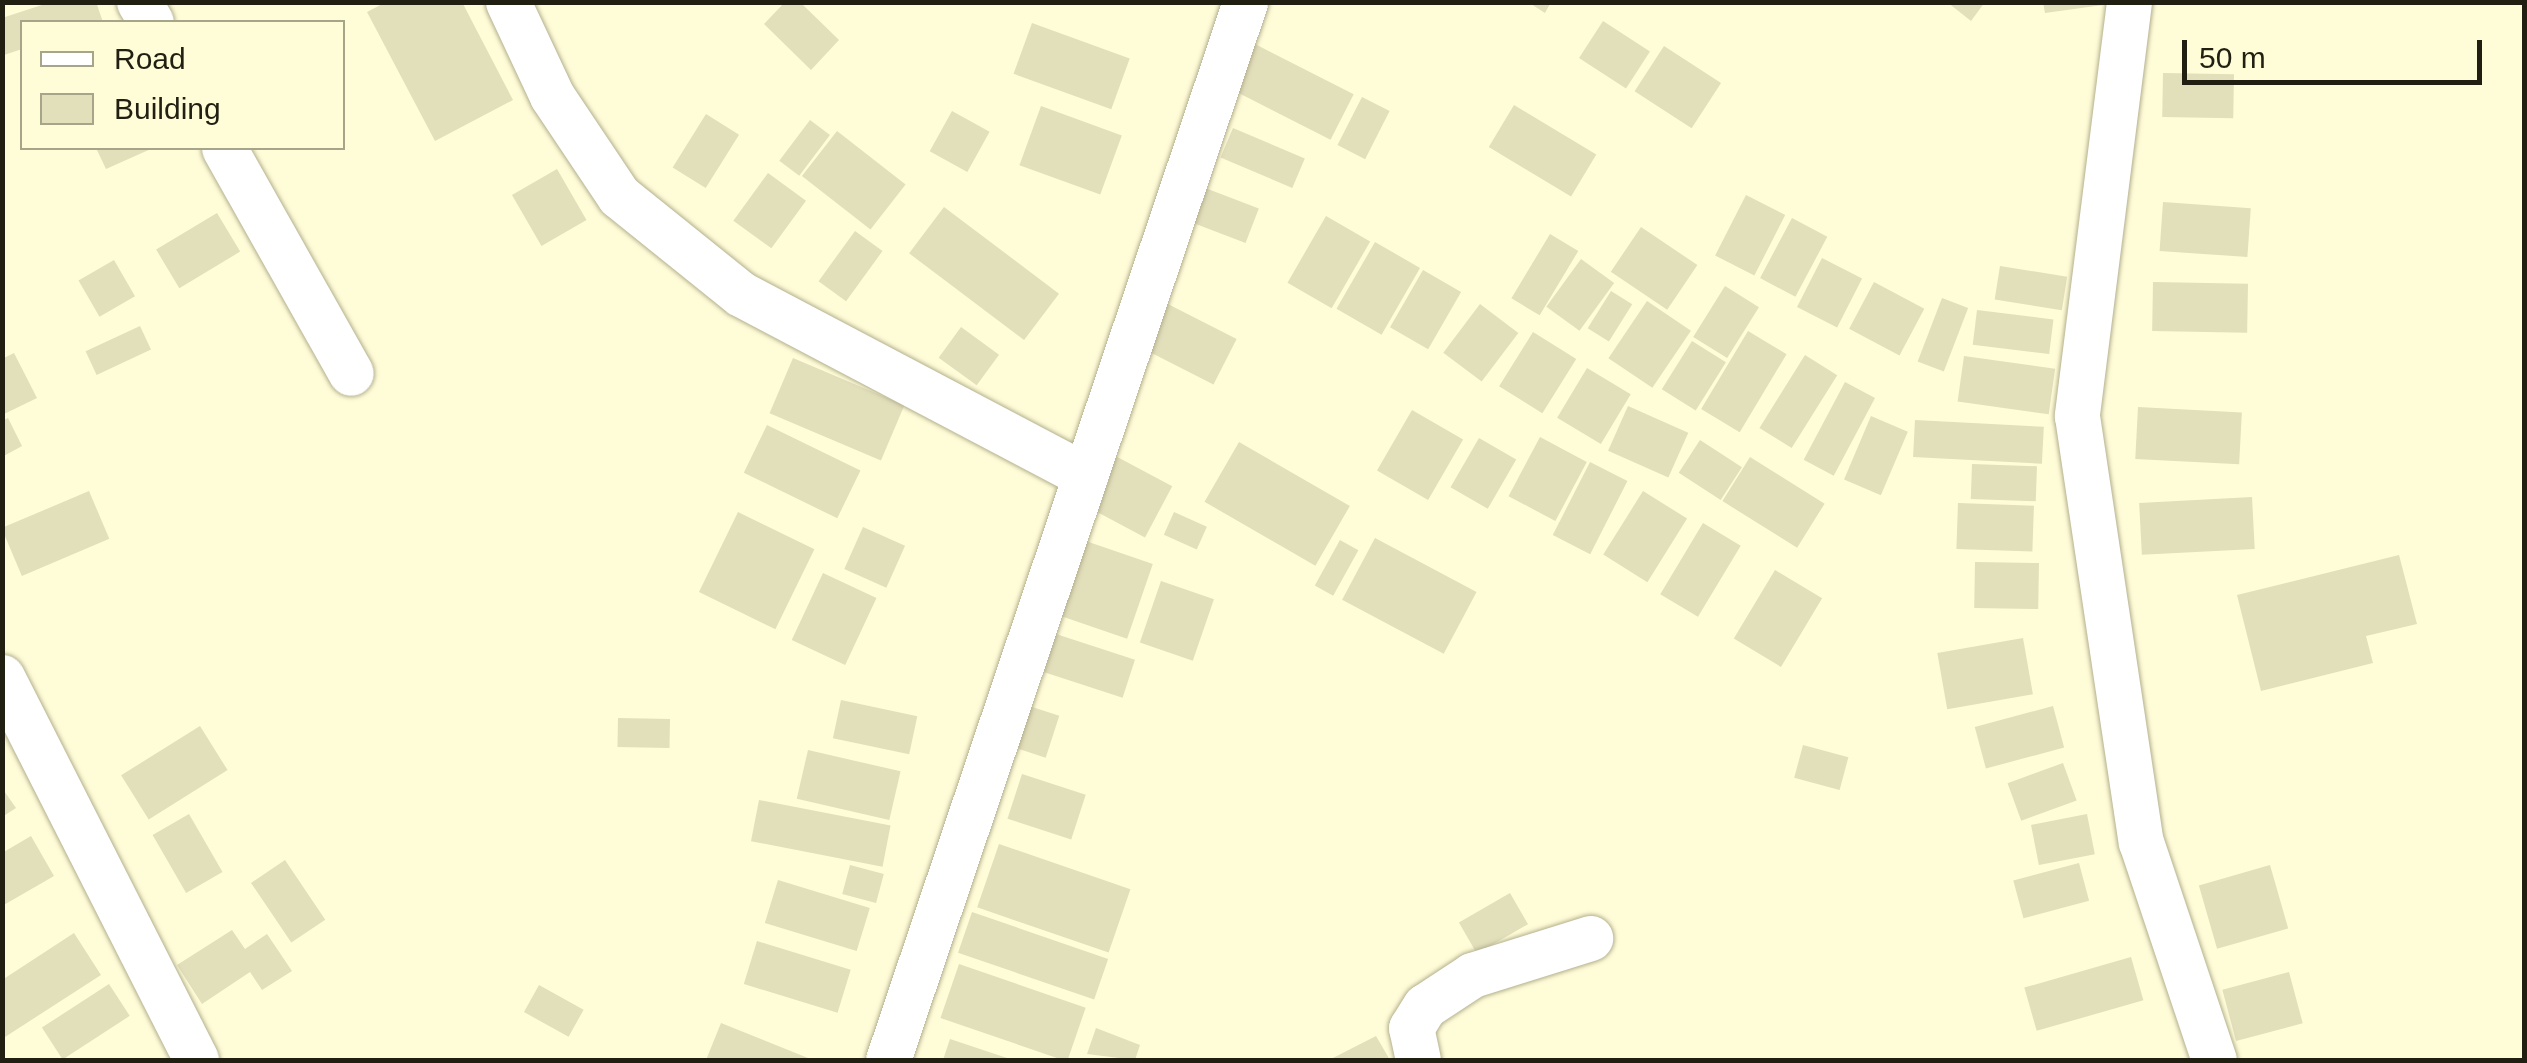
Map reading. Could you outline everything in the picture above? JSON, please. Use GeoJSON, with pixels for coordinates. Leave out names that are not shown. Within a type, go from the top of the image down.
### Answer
{"type":"FeatureCollection","features":[{"type":"Feature","properties":{"kind":"street"},"geometry":{"type":"LineString","coordinates":[[508,2],[552,96],[618,196],[741,294],[1085,476]]}},
{"type":"Feature","properties":{"kind":"street"},"geometry":{"type":"LineString","coordinates":[[2129,2],[2076,416],[2142,842],[2214,1060]]}},
{"type":"Feature","properties":{"kind":"street"},"geometry":{"type":"LineString","coordinates":[[888,1060],[1244,3]]}},
{"type":"Feature","properties":{"kind":"street"},"geometry":{"type":"LineString","coordinates":[[225,150],[352,373]]}},
{"type":"Feature","properties":{"kind":"street"},"geometry":{"type":"LineString","coordinates":[[2,678],[196,1060]]}},
{"type":"Feature","properties":{"kind":"street"},"geometry":{"type":"LineString","coordinates":[[1418,1060],[1411,1028],[1425,1006],[1472,975],[1590,938]]}},
{"type":"Feature","properties":{"kind":"building"},"geometry":{"type":"Polygon","coordinates":[[[51,2],[96,2],[102,20],[20,20],[20,50],[4,55],[2,18],[51,2]]]}},
{"type":"Feature","properties":{"kind":"building"},"geometry":{"type":"Polygon","coordinates":[[[386,2],[462,2],[513,100],[435,141],[367,12],[386,2]]]}},
{"type":"Feature","properties":{"kind":"building"},"geometry":{"type":"Polygon","coordinates":[[[785,2],[800,2],[839,40],[811,70],[764,24],[785,2]]]}},
{"type":"Feature","properties":{"kind":"building"},"geometry":{"type":"Polygon","coordinates":[[[1528,2],[1551,2],[1545,13],[1528,2]]]}},
{"type":"Feature","properties":{"kind":"building"},"geometry":{"type":"Polygon","coordinates":[[[1947,2],[1985,2],[1971,21],[1947,2]]]}},
{"type":"Feature","properties":{"kind":"building"},"geometry":{"type":"Polygon","coordinates":[[[2043,2],[2103,2],[2103,5],[2045,13],[2043,2]]]}},
{"type":"Feature","properties":{"kind":"building"},"geometry":{"type":"Polygon","coordinates":[[[1603,21],[1650,51],[1626,88],[1579,58],[1603,21]]]}},
{"type":"Feature","properties":{"kind":"building"},"geometry":{"type":"Polygon","coordinates":[[[1032,23],[1130,59],[1111,109],[1014,74],[1032,23]]]}},
{"type":"Feature","properties":{"kind":"building"},"geometry":{"type":"Polygon","coordinates":[[[1253,43],[1354,94],[1331,140],[1230,88],[1253,43]]]}},
{"type":"Feature","properties":{"kind":"building"},"geometry":{"type":"Polygon","coordinates":[[[1664,46],[1721,83],[1692,128],[1635,91],[1664,46]]]}},
{"type":"Feature","properties":{"kind":"building"},"geometry":{"type":"Polygon","coordinates":[[[2163,73],[2234,74],[2233,118],[2162,117],[2163,73]]]}},
{"type":"Feature","properties":{"kind":"building"},"geometry":{"type":"Polygon","coordinates":[[[1362,97],[1390,111],[1365,159],[1337,145],[1362,97]]]}},
{"type":"Feature","properties":{"kind":"building"},"geometry":{"type":"Polygon","coordinates":[[[1514,105],[1596,154],[1571,196],[1489,147],[1514,105]]]}},
{"type":"Feature","properties":{"kind":"building"},"geometry":{"type":"Polygon","coordinates":[[[1041,106],[1122,135],[1100,195],[1019,165],[1041,106]]]}},
{"type":"Feature","properties":{"kind":"building"},"geometry":{"type":"Polygon","coordinates":[[[952,111],[990,132],[967,172],[930,151],[952,111]]]}},
{"type":"Feature","properties":{"kind":"building"},"geometry":{"type":"Polygon","coordinates":[[[706,114],[739,135],[706,188],[673,167],[706,114]]]}},
{"type":"Feature","properties":{"kind":"building"},"geometry":{"type":"Polygon","coordinates":[[[810,120],[830,135],[799,176],[779,161],[810,120]]]}},
{"type":"Feature","properties":{"kind":"building"},"geometry":{"type":"Polygon","coordinates":[[[1233,128],[1305,158],[1292,188],[1220,157],[1233,128]]]}},
{"type":"Feature","properties":{"kind":"building"},"geometry":{"type":"Polygon","coordinates":[[[837,131],[906,185],[870,229],[802,176],[837,131]]]}},
{"type":"Feature","properties":{"kind":"building"},"geometry":{"type":"Polygon","coordinates":[[[97,150],[149,150],[106,169],[97,150]]]}},
{"type":"Feature","properties":{"kind":"building"},"geometry":{"type":"Polygon","coordinates":[[[557,169],[586,220],[541,246],[512,195],[557,169]]]}},
{"type":"Feature","properties":{"kind":"building"},"geometry":{"type":"Polygon","coordinates":[[[768,173],[806,201],[771,248],[733,221],[768,173]]]}},
{"type":"Feature","properties":{"kind":"building"},"geometry":{"type":"Polygon","coordinates":[[[1200,186],[1259,209],[1246,243],[1187,221],[1200,186]]]}},
{"type":"Feature","properties":{"kind":"building"},"geometry":{"type":"Polygon","coordinates":[[[1746,195],[1785,215],[1754,276],[1715,256],[1746,195]]]}},
{"type":"Feature","properties":{"kind":"building"},"geometry":{"type":"Polygon","coordinates":[[[2163,202],[2251,208],[2247,257],[2160,251],[2163,202]]]}},
{"type":"Feature","properties":{"kind":"building"},"geometry":{"type":"Polygon","coordinates":[[[944,207],[1059,294],[1024,340],[909,253],[944,207]]]}},
{"type":"Feature","properties":{"kind":"building"},"geometry":{"type":"Polygon","coordinates":[[[217,213],[240,252],[179,288],[156,250],[217,213]]]}},
{"type":"Feature","properties":{"kind":"building"},"geometry":{"type":"Polygon","coordinates":[[[1326,216],[1370,242],[1332,308],[1288,283],[1326,216]]]}},
{"type":"Feature","properties":{"kind":"building"},"geometry":{"type":"Polygon","coordinates":[[[1792,218],[1827,237],[1795,297],[1760,278],[1792,218]]]}},
{"type":"Feature","properties":{"kind":"building"},"geometry":{"type":"Polygon","coordinates":[[[1641,227],[1697,265],[1667,310],[1611,272],[1641,227]]]}},
{"type":"Feature","properties":{"kind":"building"},"geometry":{"type":"Polygon","coordinates":[[[855,231],[883,251],[846,301],[819,281],[855,231]]]}},
{"type":"Feature","properties":{"kind":"building"},"geometry":{"type":"Polygon","coordinates":[[[1550,234],[1578,251],[1540,315],[1511,298],[1550,234]]]}},
{"type":"Feature","properties":{"kind":"building"},"geometry":{"type":"Polygon","coordinates":[[[1375,242],[1420,268],[1382,335],[1336,309],[1375,242]]]}},
{"type":"Feature","properties":{"kind":"building"},"geometry":{"type":"Polygon","coordinates":[[[1822,258],[1862,278],[1837,327],[1797,307],[1822,258]]]}},
{"type":"Feature","properties":{"kind":"building"},"geometry":{"type":"Polygon","coordinates":[[[1581,259],[1614,283],[1579,331],[1546,307],[1581,259]]]}},
{"type":"Feature","properties":{"kind":"building"},"geometry":{"type":"Polygon","coordinates":[[[114,260],[135,296],[99,317],[78,280],[114,260]]]}},
{"type":"Feature","properties":{"kind":"building"},"geometry":{"type":"Polygon","coordinates":[[[2000,266],[2067,277],[2062,310],[1995,300],[2000,266]]]}},
{"type":"Feature","properties":{"kind":"building"},"geometry":{"type":"Polygon","coordinates":[[[1423,270],[1461,292],[1428,349],[1390,327],[1423,270]]]}},
{"type":"Feature","properties":{"kind":"building"},"geometry":{"type":"Polygon","coordinates":[[[1874,282],[1924,309],[1899,356],[1849,329],[1874,282]]]}},
{"type":"Feature","properties":{"kind":"building"},"geometry":{"type":"Polygon","coordinates":[[[2153,282],[2248,284],[2247,333],[2152,331],[2153,282]]]}},
{"type":"Feature","properties":{"kind":"building"},"geometry":{"type":"Polygon","coordinates":[[[1725,286],[1759,307],[1727,358],[1693,337],[1725,286]]]}},
{"type":"Feature","properties":{"kind":"building"},"geometry":{"type":"Polygon","coordinates":[[[1611,291],[1632,304],[1609,342],[1588,328],[1611,291]]]}},
{"type":"Feature","properties":{"kind":"building"},"geometry":{"type":"Polygon","coordinates":[[[1942,298],[1968,308],[1944,372],[1918,361],[1942,298]]]}},
{"type":"Feature","properties":{"kind":"building"},"geometry":{"type":"Polygon","coordinates":[[[1160,300],[1237,339],[1213,384],[1137,345],[1160,300]]]}},
{"type":"Feature","properties":{"kind":"building"},"geometry":{"type":"Polygon","coordinates":[[[1647,301],[1691,331],[1652,388],[1608,358],[1647,301]]]}},
{"type":"Feature","properties":{"kind":"building"},"geometry":{"type":"Polygon","coordinates":[[[1480,304],[1518,333],[1482,382],[1443,353],[1480,304]]]}},
{"type":"Feature","properties":{"kind":"building"},"geometry":{"type":"Polygon","coordinates":[[[1977,310],[2053,319],[2049,354],[1973,345],[1977,310]]]}},
{"type":"Feature","properties":{"kind":"building"},"geometry":{"type":"Polygon","coordinates":[[[140,326],[151,350],[97,375],[86,351],[140,326]]]}},
{"type":"Feature","properties":{"kind":"building"},"geometry":{"type":"Polygon","coordinates":[[[961,327],[999,355],[977,385],[939,358],[961,327]]]}},
{"type":"Feature","properties":{"kind":"building"},"geometry":{"type":"Polygon","coordinates":[[[1748,331],[1787,354],[1740,432],[1701,409],[1748,331]]]}},
{"type":"Feature","properties":{"kind":"building"},"geometry":{"type":"Polygon","coordinates":[[[1533,332],[1576,359],[1542,413],[1499,386],[1533,332]]]}},
{"type":"Feature","properties":{"kind":"building"},"geometry":{"type":"Polygon","coordinates":[[[1692,341],[1726,362],[1696,411],[1662,389],[1692,341]]]}},
{"type":"Feature","properties":{"kind":"building"},"geometry":{"type":"Polygon","coordinates":[[[14,353],[37,398],[2,415],[2,359],[14,353]]]}},
{"type":"Feature","properties":{"kind":"building"},"geometry":{"type":"Polygon","coordinates":[[[1805,355],[1837,375],[1792,448],[1759,428],[1805,355]]]}},
{"type":"Feature","properties":{"kind":"building"},"geometry":{"type":"Polygon","coordinates":[[[1964,356],[2055,369],[2049,414],[1958,402],[1964,356]]]}},
{"type":"Feature","properties":{"kind":"building"},"geometry":{"type":"Polygon","coordinates":[[[793,358],[904,405],[881,461],[770,413],[793,358]]]}},
{"type":"Feature","properties":{"kind":"building"},"geometry":{"type":"Polygon","coordinates":[[[1587,368],[1631,394],[1601,444],[1557,418],[1587,368]]]}},
{"type":"Feature","properties":{"kind":"building"},"geometry":{"type":"Polygon","coordinates":[[[1845,382],[1875,398],[1834,476],[1804,460],[1845,382]]]}},
{"type":"Feature","properties":{"kind":"building"},"geometry":{"type":"Polygon","coordinates":[[[1628,406],[1688,433],[1668,478],[1608,451],[1628,406]]]}},
{"type":"Feature","properties":{"kind":"building"},"geometry":{"type":"Polygon","coordinates":[[[2138,407],[2242,412],[2239,464],[2135,459],[2138,407]]]}},
{"type":"Feature","properties":{"kind":"building"},"geometry":{"type":"Polygon","coordinates":[[[1412,410],[1463,440],[1428,500],[1377,471],[1412,410]]]}},
{"type":"Feature","properties":{"kind":"building"},"geometry":{"type":"Polygon","coordinates":[[[1871,416],[1908,432],[1881,495],[1844,480],[1871,416]]]}},
{"type":"Feature","properties":{"kind":"building"},"geometry":{"type":"Polygon","coordinates":[[[8,418],[22,446],[2,457],[2,421],[8,418]]]}},
{"type":"Feature","properties":{"kind":"building"},"geometry":{"type":"Polygon","coordinates":[[[1915,420],[2044,427],[2042,464],[1913,457],[1915,420]]]}},
{"type":"Feature","properties":{"kind":"building"},"geometry":{"type":"Polygon","coordinates":[[[767,425],[860,471],[837,518],[744,473],[767,425]]]}},
{"type":"Feature","properties":{"kind":"building"},"geometry":{"type":"Polygon","coordinates":[[[1540,437],[1587,462],[1555,521],[1509,496],[1540,437]]]}},
{"type":"Feature","properties":{"kind":"building"},"geometry":{"type":"Polygon","coordinates":[[[1479,438],[1516,460],[1488,509],[1450,487],[1479,438]]]}},
{"type":"Feature","properties":{"kind":"building"},"geometry":{"type":"Polygon","coordinates":[[[1700,440],[1742,467],[1721,500],[1679,473],[1700,440]]]}},
{"type":"Feature","properties":{"kind":"building"},"geometry":{"type":"Polygon","coordinates":[[[1239,442],[1350,506],[1315,566],[1204,502],[1239,442]]]}},
{"type":"Feature","properties":{"kind":"building"},"geometry":{"type":"Polygon","coordinates":[[[1106,451],[1172,486],[1145,537],[1079,502],[1106,451]]]}},
{"type":"Feature","properties":{"kind":"building"},"geometry":{"type":"Polygon","coordinates":[[[1750,457],[1825,504],[1797,548],[1722,501],[1750,457]]]}},
{"type":"Feature","properties":{"kind":"building"},"geometry":{"type":"Polygon","coordinates":[[[1590,462],[1627,481],[1590,554],[1553,535],[1590,462]]]}},
{"type":"Feature","properties":{"kind":"building"},"geometry":{"type":"Polygon","coordinates":[[[1972,464],[2037,466],[2036,501],[1971,499],[1972,464]]]}},
{"type":"Feature","properties":{"kind":"building"},"geometry":{"type":"Polygon","coordinates":[[[89,491],[109,539],[22,576],[2,528],[89,491]]]}},
{"type":"Feature","properties":{"kind":"building"},"geometry":{"type":"Polygon","coordinates":[[[1643,491],[1687,519],[1647,582],[1603,555],[1643,491]]]}},
{"type":"Feature","properties":{"kind":"building"},"geometry":{"type":"Polygon","coordinates":[[[2252,497],[2255,549],[2142,555],[2139,503],[2252,497]]]}},
{"type":"Feature","properties":{"kind":"building"},"geometry":{"type":"Polygon","coordinates":[[[1958,503],[2034,506],[2032,552],[1956,549],[1958,503]]]}},
{"type":"Feature","properties":{"kind":"building"},"geometry":{"type":"Polygon","coordinates":[[[738,512],[814,549],[775,629],[699,592],[738,512]]]}},
{"type":"Feature","properties":{"kind":"building"},"geometry":{"type":"Polygon","coordinates":[[[1174,512],[1207,527],[1197,549],[1164,535],[1174,512]]]}},
{"type":"Feature","properties":{"kind":"building"},"geometry":{"type":"Polygon","coordinates":[[[1703,523],[1741,546],[1698,617],[1660,594],[1703,523]]]}},
{"type":"Feature","properties":{"kind":"building"},"geometry":{"type":"Polygon","coordinates":[[[863,527],[905,546],[886,588],[844,569],[863,527]]]}},
{"type":"Feature","properties":{"kind":"building"},"geometry":{"type":"Polygon","coordinates":[[[1375,538],[1477,592],[1444,654],[1342,600],[1375,538]]]}},
{"type":"Feature","properties":{"kind":"building"},"geometry":{"type":"Polygon","coordinates":[[[1080,539],[1153,564],[1127,639],[1054,614],[1080,539]]]}},
{"type":"Feature","properties":{"kind":"building"},"geometry":{"type":"Polygon","coordinates":[[[1340,540],[1358,550],[1333,596],[1315,585],[1340,540]]]}},
{"type":"Feature","properties":{"kind":"building"},"geometry":{"type":"Polygon","coordinates":[[[2399,555],[2417,624],[2366,636],[2373,663],[2261,691],[2237,595],[2399,555]]]}},
{"type":"Feature","properties":{"kind":"building"},"geometry":{"type":"Polygon","coordinates":[[[1975,562],[2039,563],[2038,609],[1974,608],[1975,562]]]}},
{"type":"Feature","properties":{"kind":"building"},"geometry":{"type":"Polygon","coordinates":[[[1775,570],[1822,598],[1781,667],[1734,639],[1775,570]]]}},
{"type":"Feature","properties":{"kind":"building"},"geometry":{"type":"Polygon","coordinates":[[[823,573],[876,598],[845,665],[792,640],[823,573]]]}},
{"type":"Feature","properties":{"kind":"building"},"geometry":{"type":"Polygon","coordinates":[[[1161,581],[1214,599],[1193,661],[1140,642],[1161,581]]]}},
{"type":"Feature","properties":{"kind":"building"},"geometry":{"type":"Polygon","coordinates":[[[1056,634],[1135,660],[1123,698],[1044,672],[1056,634]]]}},
{"type":"Feature","properties":{"kind":"building"},"geometry":{"type":"Polygon","coordinates":[[[2023,638],[2033,694],[1947,709],[1937,653],[2023,638]]]}},
{"type":"Feature","properties":{"kind":"building"},"geometry":{"type":"Polygon","coordinates":[[[841,700],[917,716],[909,754],[833,738],[841,700]]]}},
{"type":"Feature","properties":{"kind":"building"},"geometry":{"type":"Polygon","coordinates":[[[1026,705],[1059,716],[1046,758],[1012,747],[1026,705]]]}},
{"type":"Feature","properties":{"kind":"building"},"geometry":{"type":"Polygon","coordinates":[[[2053,706],[2064,748],[1986,768],[1975,727],[2053,706]]]}},
{"type":"Feature","properties":{"kind":"building"},"geometry":{"type":"Polygon","coordinates":[[[618,718],[670,719],[669,748],[617,747],[618,718]]]}},
{"type":"Feature","properties":{"kind":"building"},"geometry":{"type":"Polygon","coordinates":[[[200,726],[228,770],[149,819],[121,775],[200,726]]]}},
{"type":"Feature","properties":{"kind":"building"},"geometry":{"type":"Polygon","coordinates":[[[1803,745],[1848,757],[1840,790],[1794,778],[1803,745]]]}},
{"type":"Feature","properties":{"kind":"building"},"geometry":{"type":"Polygon","coordinates":[[[808,750],[901,771],[889,820],[797,799],[808,750]]]}},
{"type":"Feature","properties":{"kind":"building"},"geometry":{"type":"Polygon","coordinates":[[[2063,763],[2077,801],[2021,821],[2008,783],[2063,763]]]}},
{"type":"Feature","properties":{"kind":"building"},"geometry":{"type":"Polygon","coordinates":[[[1022,774],[1086,795],[1071,839],[1007,819],[1022,774]]]}},
{"type":"Feature","properties":{"kind":"building"},"geometry":{"type":"Polygon","coordinates":[[[2,788],[16,808],[2,817],[2,788]]]}},
{"type":"Feature","properties":{"kind":"building"},"geometry":{"type":"Polygon","coordinates":[[[759,800],[891,826],[883,867],[751,841],[759,800]]]}},
{"type":"Feature","properties":{"kind":"building"},"geometry":{"type":"Polygon","coordinates":[[[189,814],[222,872],[186,893],[153,835],[189,814]]]}},
{"type":"Feature","properties":{"kind":"building"},"geometry":{"type":"Polygon","coordinates":[[[2087,814],[2095,854],[2039,865],[2031,825],[2087,814]]]}},
{"type":"Feature","properties":{"kind":"building"},"geometry":{"type":"Polygon","coordinates":[[[31,836],[54,876],[2,906],[2,853],[31,836]]]}},
{"type":"Feature","properties":{"kind":"building"},"geometry":{"type":"Polygon","coordinates":[[[999,844],[1130,889],[1109,953],[977,907],[999,844]]]}},
{"type":"Feature","properties":{"kind":"building"},"geometry":{"type":"Polygon","coordinates":[[[285,860],[325,920],[291,943],[251,883],[285,860]]]}},
{"type":"Feature","properties":{"kind":"building"},"geometry":{"type":"Polygon","coordinates":[[[2079,863],[2089,901],[2023,918],[2013,881],[2079,863]]]}},
{"type":"Feature","properties":{"kind":"building"},"geometry":{"type":"Polygon","coordinates":[[[850,865],[884,874],[876,903],[842,894],[850,865]]]}},
{"type":"Feature","properties":{"kind":"building"},"geometry":{"type":"Polygon","coordinates":[[[2270,865],[2288,928],[2217,949],[2199,885],[2270,865]]]}},
{"type":"Feature","properties":{"kind":"building"},"geometry":{"type":"Polygon","coordinates":[[[778,880],[870,908],[857,951],[765,923],[778,880]]]}},
{"type":"Feature","properties":{"kind":"building"},"geometry":{"type":"Polygon","coordinates":[[[1510,893],[1528,924],[1477,954],[1459,922],[1510,893]]]}},
{"type":"Feature","properties":{"kind":"building"},"geometry":{"type":"Polygon","coordinates":[[[972,912],[1108,959],[1094,1000],[958,953],[972,912]]]}},
{"type":"Feature","properties":{"kind":"building"},"geometry":{"type":"Polygon","coordinates":[[[232,930],[245,949],[267,934],[292,971],[262,990],[250,972],[202,1004],[177,965],[232,930]]]}},
{"type":"Feature","properties":{"kind":"building"},"geometry":{"type":"Polygon","coordinates":[[[74,933],[101,975],[5,1037],[2,980],[74,933]]]}},
{"type":"Feature","properties":{"kind":"building"},"geometry":{"type":"Polygon","coordinates":[[[757,941],[851,970],[838,1013],[744,984],[757,941]]]}},
{"type":"Feature","properties":{"kind":"building"},"geometry":{"type":"Polygon","coordinates":[[[2131,957],[2143,1000],[2037,1031],[2024,988],[2131,957]]]}},
{"type":"Feature","properties":{"kind":"building"},"geometry":{"type":"Polygon","coordinates":[[[959,964],[1086,1008],[1068,1060],[940,1018],[959,964]]]}},
{"type":"Feature","properties":{"kind":"building"},"geometry":{"type":"Polygon","coordinates":[[[2289,972],[2303,1023],[2236,1041],[2222,990],[2289,972]]]}},
{"type":"Feature","properties":{"kind":"building"},"geometry":{"type":"Polygon","coordinates":[[[109,984],[130,1016],[63,1059],[42,1028],[109,984]]]}},
{"type":"Feature","properties":{"kind":"building"},"geometry":{"type":"Polygon","coordinates":[[[539,985],[584,1010],[569,1037],[524,1012],[539,985]]]}},
{"type":"Feature","properties":{"kind":"building"},"geometry":{"type":"Polygon","coordinates":[[[721,1023],[813,1060],[706,1060],[721,1023]]]}},
{"type":"Feature","properties":{"kind":"building"},"geometry":{"type":"Polygon","coordinates":[[[1096,1028],[1140,1045],[1135,1060],[1087,1054],[1096,1028]]]}},
{"type":"Feature","properties":{"kind":"building"},"geometry":{"type":"Polygon","coordinates":[[[1376,1036],[1390,1060],[1329,1060],[1376,1036]]]}},
{"type":"Feature","properties":{"kind":"building"},"geometry":{"type":"Polygon","coordinates":[[[950,1039],[1013,1060],[943,1060],[950,1039]]]}}]}
